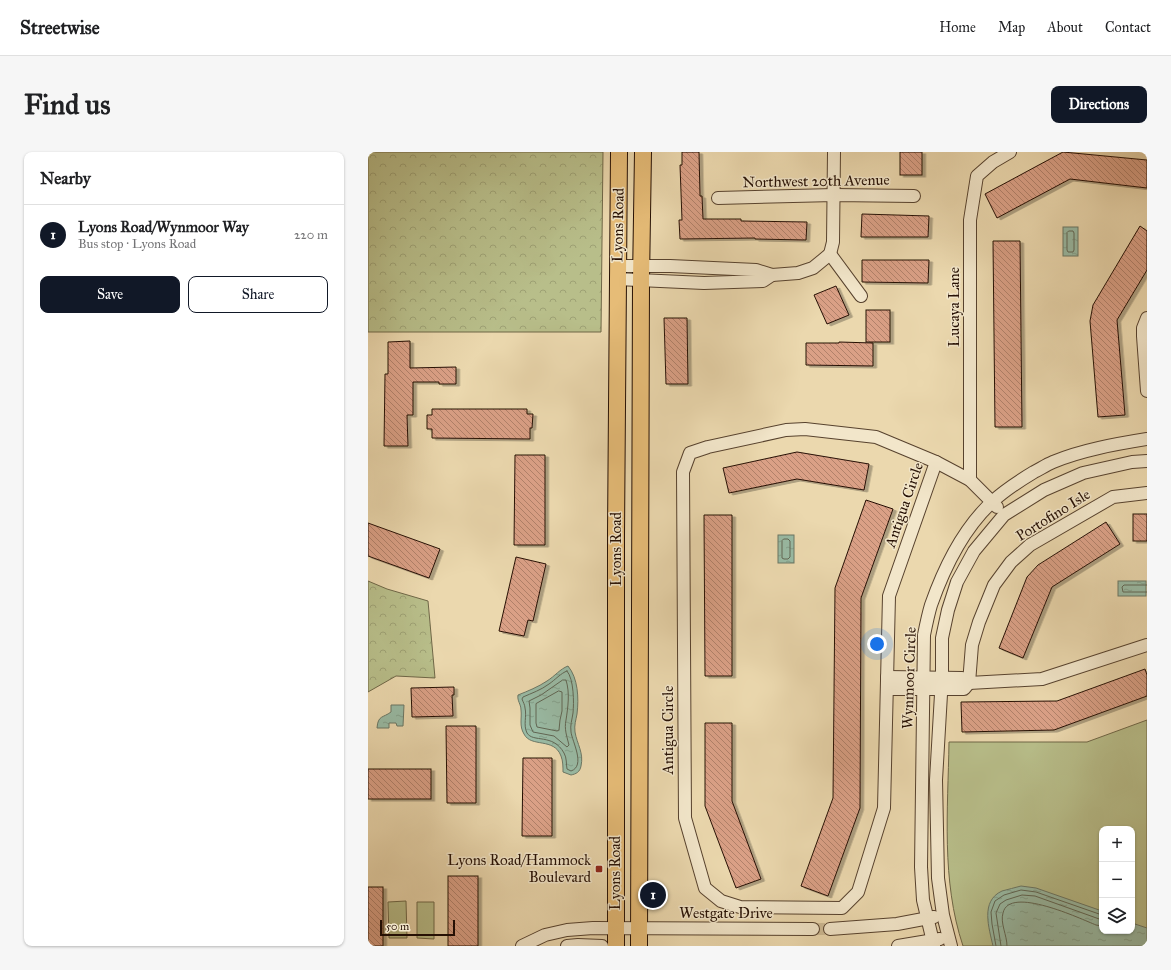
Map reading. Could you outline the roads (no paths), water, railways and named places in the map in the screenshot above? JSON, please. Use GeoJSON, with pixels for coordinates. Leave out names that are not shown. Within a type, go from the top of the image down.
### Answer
{"type":"FeatureCollection","features":[{"type":"Feature","properties":{"kind":"main road","name":"Lyons Road"},"geometry":{"type":"LineString","coordinates":[[616,946],[617,273],[619,152]]}},
{"type":"Feature","properties":{"kind":"main road","name":"Lyons Road"},"geometry":{"type":"LineString","coordinates":[[639,946],[641,273],[643,152]]}},
{"type":"Feature","properties":{"kind":"street"},"geometry":{"type":"LineString","coordinates":[[617,273],[641,273],[704,283],[763,282],[772,276],[798,273],[813,268],[830,254],[833,242],[834,152]]}},
{"type":"Feature","properties":{"kind":"street","name":"Lucaya Lane"},"geometry":{"type":"LineString","coordinates":[[970,480],[970,220],[977,176],[993,162],[1010,152]]}},
{"type":"Feature","properties":{"kind":"street","name":"Northwest 20th Avenue"},"geometry":{"type":"LineString","coordinates":[[718,198],[834,195],[914,196]]}},
{"type":"Feature","properties":{"kind":"street"},"geometry":{"type":"LineString","coordinates":[[830,254],[861,296]]}},
{"type":"Feature","properties":{"kind":"street"},"geometry":{"type":"LineString","coordinates":[[1147,318],[1143,328],[1147,391]]}},
{"type":"Feature","properties":{"kind":"street","name":"Antigua Circle"},"geometry":{"type":"LineString","coordinates":[[936,462],[889,596],[884,808],[858,892],[842,908],[740,907],[721,901],[705,888],[685,818],[683,472],[690,453],[708,447],[786,430],[804,429],[876,437],[936,462],[970,480],[996,499],[1008,513]]}},
{"type":"Feature","properties":{"kind":"street","name":"Wynmoor Circle"},"geometry":{"type":"LineString","coordinates":[[934,943],[923,900],[921,866],[924,635],[930,607],[942,577],[960,543],[974,522],[996,499],[1016,482],[1052,462],[1088,451],[1147,439]]}},
{"type":"Feature","properties":{"kind":"street","name":"Wynmoor Circle"},"geometry":{"type":"LineString","coordinates":[[950,941],[943,915],[938,878],[936,780],[942,638],[948,610],[957,582],[974,551],[1008,513],[1044,490],[1083,473],[1132,462],[1147,461]]}},
{"type":"Feature","properties":{"kind":"street","name":"Portofino Isle"},"geometry":{"type":"LineString","coordinates":[[969,683],[972,645],[979,622],[994,585],[1011,562],[1030,545],[1113,497],[1147,493]]}},
{"type":"Feature","properties":{"kind":"street"},"geometry":{"type":"LineString","coordinates":[[887,683],[941,683],[962,678],[969,683],[1042,679],[1147,645]]}},
{"type":"Feature","properties":{"kind":"street"},"geometry":{"type":"LineString","coordinates":[[830,929],[897,924],[943,915]]}},
{"type":"Feature","properties":{"kind":"street","name":"Westgate Drive"},"geometry":{"type":"LineString","coordinates":[[522,946],[545,935],[567,930],[593,928],[813,929]]}},
{"type":"Feature","properties":{"kind":"street"},"geometry":{"type":"LineString","coordinates":[[898,946],[950,941]]}},
{"type":"Feature","properties":{"kind":"street"},"geometry":{"type":"LineString","coordinates":[[568,946],[602,946]]}},
{"type":"Feature","properties":{"kind":"water"},"geometry":{"type":"Polygon","coordinates":[[[1063,227],[1078,227],[1078,256],[1063,256],[1063,227]]]}},
{"type":"Feature","properties":{"kind":"water"},"geometry":{"type":"Polygon","coordinates":[[[778,535],[794,535],[794,563],[778,563],[778,535]]]}},
{"type":"Feature","properties":{"kind":"water"},"geometry":{"type":"Polygon","coordinates":[[[1118,581],[1146,581],[1146,596],[1118,596],[1118,581]]]}},
{"type":"Feature","properties":{"kind":"water"},"geometry":{"type":"Polygon","coordinates":[[[568,666],[574,676],[577,688],[578,708],[575,729],[582,757],[580,770],[571,775],[563,772],[562,760],[558,750],[548,744],[532,741],[524,734],[521,722],[521,708],[518,697],[518,695],[544,683],[568,666]]]}},
{"type":"Feature","properties":{"kind":"water"},"geometry":{"type":"Polygon","coordinates":[[[391,705],[404,705],[403,726],[397,726],[396,723],[389,723],[389,728],[377,728],[378,721],[381,717],[391,712],[391,705]]]}},
{"type":"Feature","properties":{"kind":"water"},"geometry":{"type":"Polygon","coordinates":[[[1021,886],[1036,888],[1099,910],[1099,934],[1135,934],[1135,924],[1147,928],[1147,946],[993,946],[988,923],[988,908],[995,895],[1002,891],[1021,886]]]}},
{"type":"Feature","properties":{"kind":"tunnel"},"geometry":{"type":"LineString","coordinates":[[813,929],[830,929]]}},
{"type":"Feature","properties":{"kind":"place","name":"Lyons Road/Hammock Boulevard"},"geometry":{"type":"Point","coordinates":[599,869]}},
{"type":"Feature","properties":{"kind":"place","name":"Lyons Road/Wynmoor Way"},"geometry":{"type":"Point","coordinates":[653,895]}}]}
